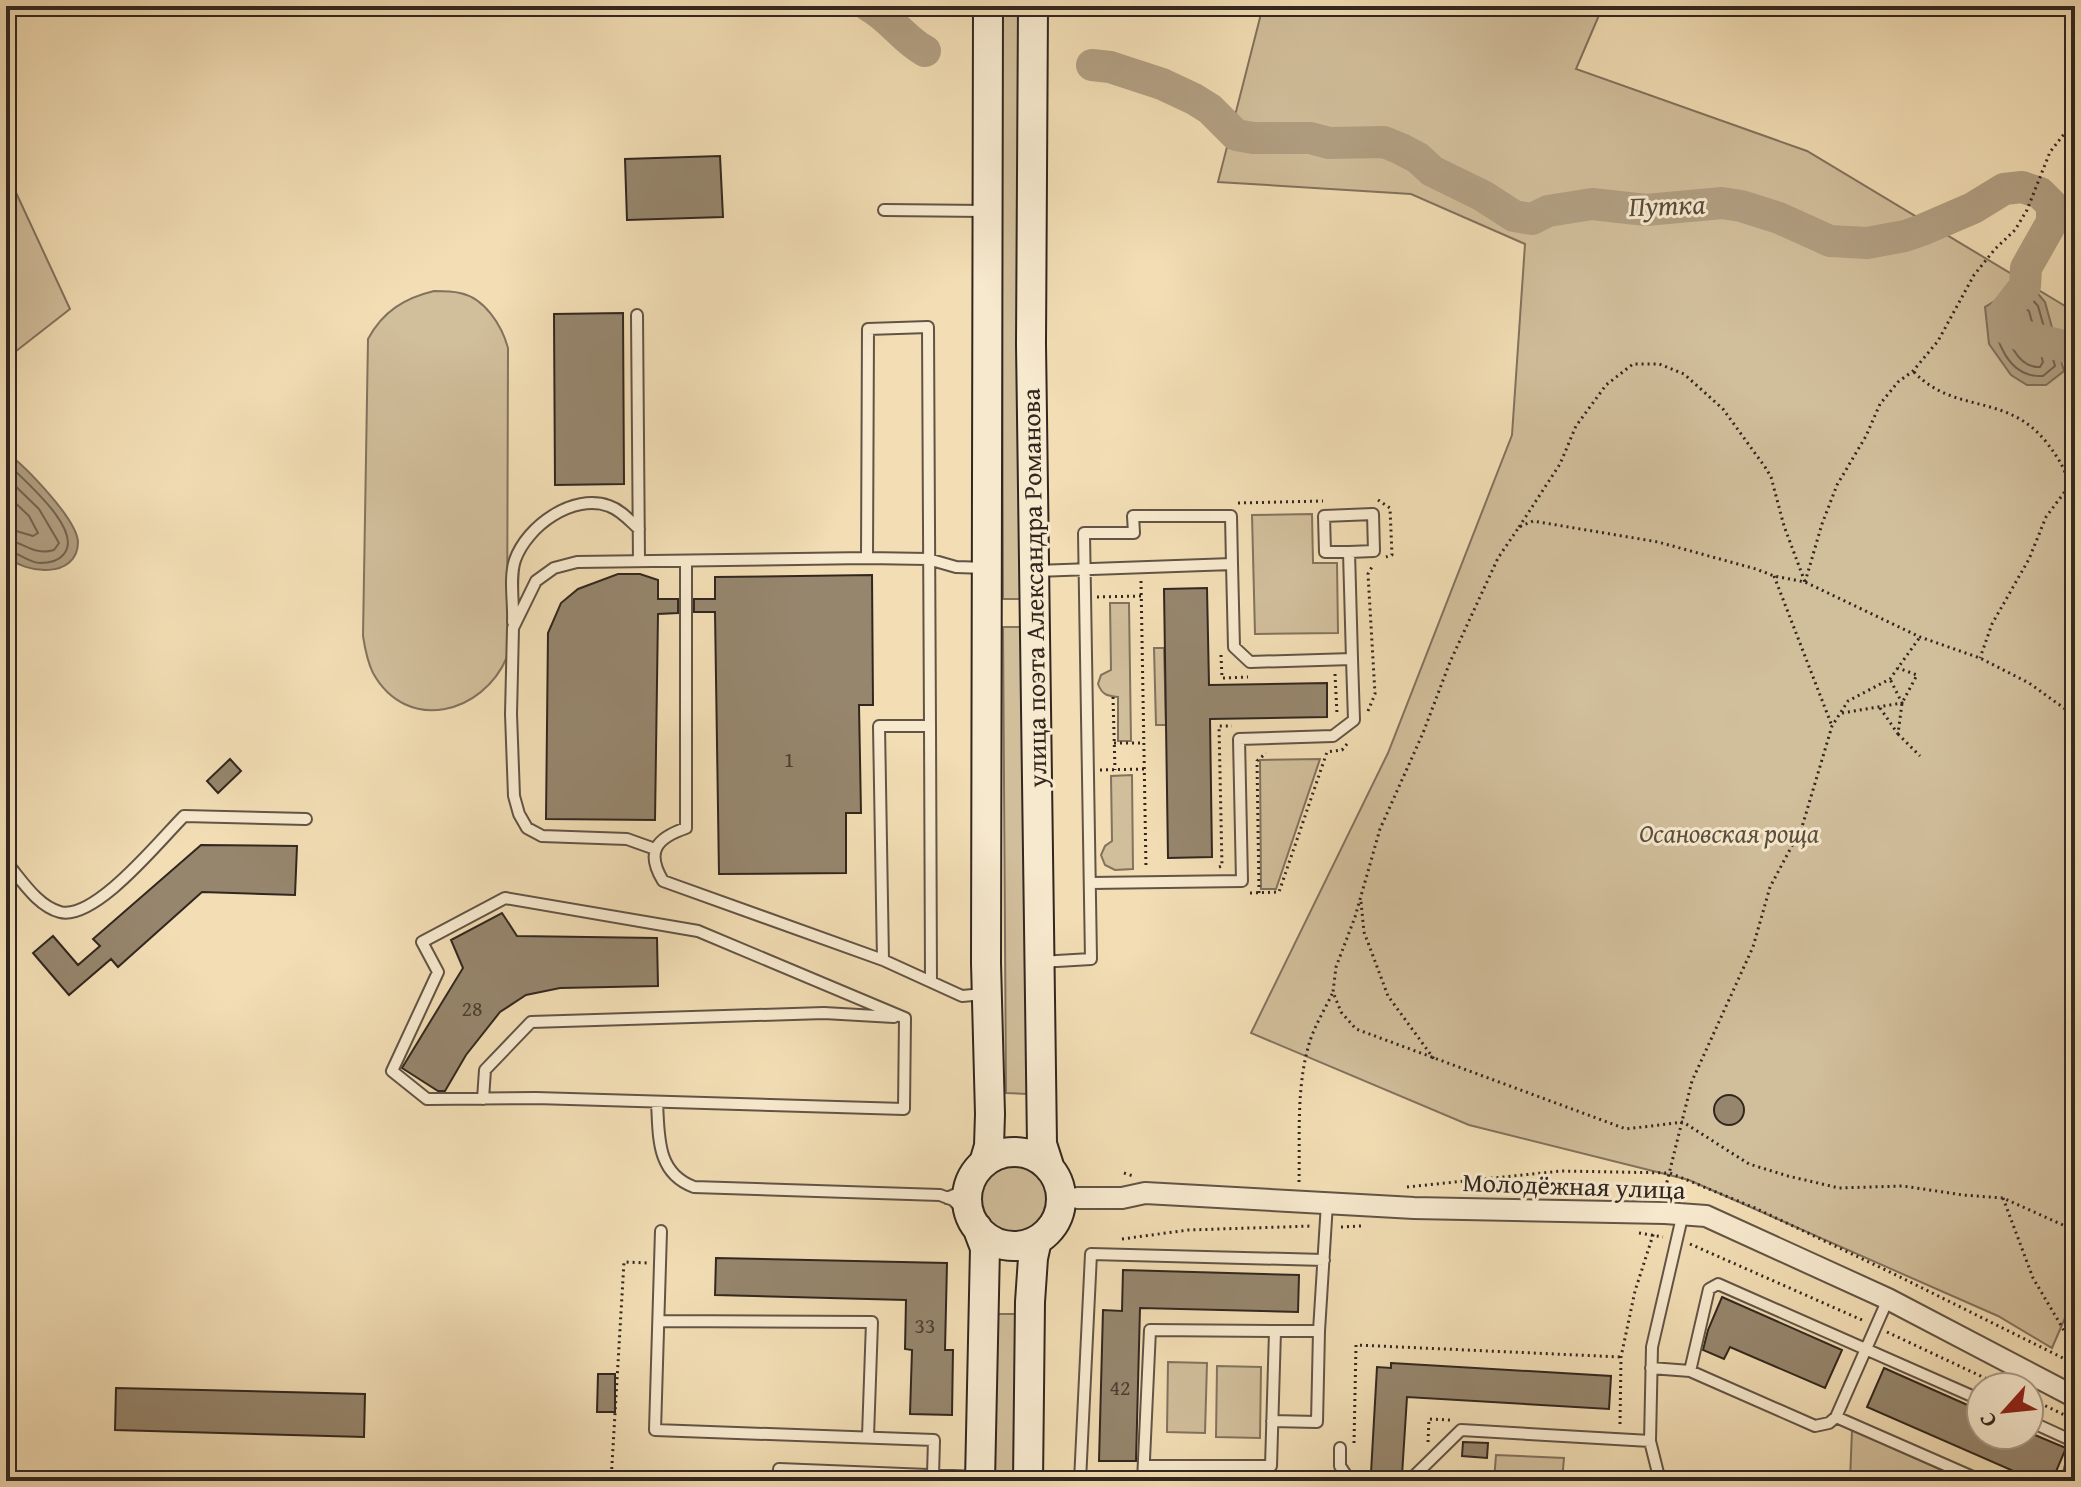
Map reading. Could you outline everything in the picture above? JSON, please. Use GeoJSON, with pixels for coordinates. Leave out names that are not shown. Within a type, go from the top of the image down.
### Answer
{"type":"FeatureCollection","features":[{"type":"Feature","properties":{"kind":"main road","name":"улица поэта Александра Романова"},"geometry":{"type":"LineString","coordinates":[[977,1172],[989,1146],[990,1114],[986,994],[988,6]]}},
{"type":"Feature","properties":{"kind":"main road","name":"улица поэта Александра Романова"},"geometry":{"type":"LineString","coordinates":[[1033,6],[1031,344],[1042,1144],[1062,1192]]}},
{"type":"Feature","properties":{"kind":"main road"},"geometry":{"type":"LineString","coordinates":[[974,1223],[1000,1244],[1019,1246],[1037,1240],[1054,1225],[1062,1192],[1034,1156],[1002,1153],[977,1172],[967,1199],[974,1223],[985,1248],[980,1479]]}},
{"type":"Feature","properties":{"kind":"main road"},"geometry":{"type":"LineString","coordinates":[[1028,1481],[1030,1302],[1037,1240]]}},
{"type":"Feature","properties":{"kind":"street","name":"Молодёжная улица"},"geometry":{"type":"LineString","coordinates":[[1062,1192],[1122,1198],[1145,1193],[1414,1208],[1660,1212],[1706,1216],[1888,1299],[2075,1397]]}},
{"type":"Feature","properties":{"kind":"lane"},"geometry":{"type":"LineString","coordinates":[[884,210],[988,211]]}},
{"type":"Feature","properties":{"kind":"lane"},"geometry":{"type":"LineString","coordinates":[[637,315],[639,561]]}},
{"type":"Feature","properties":{"kind":"lane"},"geometry":{"type":"LineString","coordinates":[[867,558],[868,329],[928,327],[931,981]]}},
{"type":"Feature","properties":{"kind":"lane"},"geometry":{"type":"LineString","coordinates":[[639,529],[608,506],[579,504],[543,524],[519,550],[514,565],[511,714],[514,796],[527,828],[542,836],[627,839],[655,849]]}},
{"type":"Feature","properties":{"kind":"lane"},"geometry":{"type":"LineString","coordinates":[[1373,514],[1374,551],[1349,552],[1325,552],[1324,516],[1373,514]]}},
{"type":"Feature","properties":{"kind":"lane"},"geometry":{"type":"LineString","coordinates":[[1038,962],[1091,959],[1084,533],[1134,533],[1133,516],[1231,516],[1234,647],[1250,662],[1352,659]]}},
{"type":"Feature","properties":{"kind":"lane"},"geometry":{"type":"LineString","coordinates":[[1090,883],[1242,881],[1239,739],[1333,736],[1354,720],[1349,552]]}},
{"type":"Feature","properties":{"kind":"lane"},"geometry":{"type":"LineString","coordinates":[[513,628],[536,581],[554,568],[577,562],[867,558],[928,559],[956,567],[987,568]]}},
{"type":"Feature","properties":{"kind":"lane"},"geometry":{"type":"LineString","coordinates":[[686,561],[686,828],[665,836],[655,849],[654,866],[663,881],[883,960],[962,996],[986,994]]}},
{"type":"Feature","properties":{"kind":"lane"},"geometry":{"type":"LineString","coordinates":[[1034,571],[1232,564]]}},
{"type":"Feature","properties":{"kind":"lane"},"geometry":{"type":"LineString","coordinates":[[883,960],[879,726],[930,726]]}},
{"type":"Feature","properties":{"kind":"lane"},"geometry":{"type":"LineString","coordinates":[[6,862],[39,899],[60,912],[76,912],[94,905],[113,889],[184,816],[306,819]]}},
{"type":"Feature","properties":{"kind":"lane"},"geometry":{"type":"LineString","coordinates":[[505,898],[698,931],[905,1018],[904,1109],[427,1099],[392,1071],[438,972],[422,942],[505,898]]}},
{"type":"Feature","properties":{"kind":"lane"},"geometry":{"type":"LineString","coordinates":[[483,1099],[485,1070],[531,1022],[824,1013],[905,1018]]}},
{"type":"Feature","properties":{"kind":"lane"},"geometry":{"type":"LineString","coordinates":[[657,1102],[660,1154],[677,1178],[694,1187],[940,1195],[953,1200],[974,1223]]}},
{"type":"Feature","properties":{"kind":"lane"},"geometry":{"type":"LineString","coordinates":[[946,1199],[963,1191],[977,1172]]}},
{"type":"Feature","properties":{"kind":"lane"},"geometry":{"type":"LineString","coordinates":[[1272,1421],[1317,1422],[1327,1203]]}},
{"type":"Feature","properties":{"kind":"lane"},"geometry":{"type":"LineString","coordinates":[[1660,1481],[1650,1441],[1652,1347],[1683,1213]]}},
{"type":"Feature","properties":{"kind":"lane"},"geometry":{"type":"LineString","coordinates":[[661,1231],[655,1430],[934,1440],[933,1475]]}},
{"type":"Feature","properties":{"kind":"lane"},"geometry":{"type":"LineString","coordinates":[[1080,1481],[1091,1254],[1324,1260]]}},
{"type":"Feature","properties":{"kind":"lane"},"geometry":{"type":"LineString","coordinates":[[1690,1371],[1709,1289],[1718,1284],[1965,1393]]}},
{"type":"Feature","properties":{"kind":"lane"},"geometry":{"type":"LineString","coordinates":[[1651,1368],[1690,1371],[1815,1426],[1829,1423],[1836,1417],[1888,1299]]}},
{"type":"Feature","properties":{"kind":"lane"},"geometry":{"type":"LineString","coordinates":[[659,1321],[872,1322],[868,1436]]}},
{"type":"Feature","properties":{"kind":"lane"},"geometry":{"type":"LineString","coordinates":[[1143,1481],[1150,1330],[1319,1331]]}},
{"type":"Feature","properties":{"kind":"lane"},"geometry":{"type":"LineString","coordinates":[[1144,1466],[1271,1466],[1275,1331]]}},
{"type":"Feature","properties":{"kind":"lane"},"geometry":{"type":"LineString","coordinates":[[1836,1417],[1982,1481]]}},
{"type":"Feature","properties":{"kind":"lane"},"geometry":{"type":"LineString","coordinates":[[2045,1428],[2075,1442]]}},
{"type":"Feature","properties":{"kind":"lane"},"geometry":{"type":"LineString","coordinates":[[1413,1477],[1461,1430],[1650,1441]]}},
{"type":"Feature","properties":{"kind":"lane"},"geometry":{"type":"LineString","coordinates":[[1340,1448],[1340,1466],[1350,1481]]}},
{"type":"Feature","properties":{"kind":"lane"},"geometry":{"type":"LineString","coordinates":[[2067,1481],[2075,1450]]}},
{"type":"Feature","properties":{"kind":"lane"},"geometry":{"type":"LineString","coordinates":[[779,1481],[779,1469],[980,1479]]}},
{"type":"Feature","properties":{"kind":"path"},"geometry":{"type":"LineString","coordinates":[[1805,582],[1837,485],[1866,436],[1880,404],[1938,341],[1974,275],[2015,230],[2027,210],[2050,152],[2075,120]]}},
{"type":"Feature","properties":{"kind":"path"},"geometry":{"type":"LineString","coordinates":[[1298,1190],[1298,1112],[1309,1043],[1333,992],[1336,967],[1380,829],[1423,733],[1450,662],[1498,558],[1560,464],[1576,426],[1606,385],[1633,364],[1659,364],[1684,374],[1723,409],[1771,477],[1784,526],[1805,582]]}},
{"type":"Feature","properties":{"kind":"path"},"geometry":{"type":"LineString","coordinates":[[1913,371],[1939,393],[2004,410],[2027,422],[2065,468],[2069,486],[2046,517],[2024,570],[1992,624],[1980,658]]}},
{"type":"Feature","properties":{"kind":"path"},"geometry":{"type":"LineString","coordinates":[[1366,500],[1382,500],[1390,508],[1392,555],[1383,559]]}},
{"type":"Feature","properties":{"kind":"path"},"geometry":{"type":"LineString","coordinates":[[1227,503],[1335,501]]}},
{"type":"Feature","properties":{"kind":"path"},"geometry":{"type":"LineString","coordinates":[[1519,527],[1533,521],[1658,542],[1805,582],[1920,637],[1980,658],[2029,683],[2075,716]]}},
{"type":"Feature","properties":{"kind":"path"},"geometry":{"type":"LineString","coordinates":[[1366,716],[1375,694],[1368,574],[1374,563]]}},
{"type":"Feature","properties":{"kind":"path"},"geometry":{"type":"LineString","coordinates":[[1774,576],[1832,726]]}},
{"type":"Feature","properties":{"kind":"path"},"geometry":{"type":"LineString","coordinates":[[1140,581],[1146,882]]}},
{"type":"Feature","properties":{"kind":"path"},"geometry":{"type":"LineString","coordinates":[[1085,598],[1141,596]]}},
{"type":"Feature","properties":{"kind":"path"},"geometry":{"type":"LineString","coordinates":[[1620,1430],[1621,1357],[1635,1291],[1660,1212],[1692,1081],[1753,947],[1770,887],[1802,827],[1832,726],[1848,701],[1890,679],[1920,637]]}},
{"type":"Feature","properties":{"kind":"path"},"geometry":{"type":"LineString","coordinates":[[1221,649],[1222,678],[1250,677]]}},
{"type":"Feature","properties":{"kind":"path"},"geometry":{"type":"LineString","coordinates":[[1898,668],[1917,675],[1902,703],[1898,734]]}},
{"type":"Feature","properties":{"kind":"path"},"geometry":{"type":"LineString","coordinates":[[1322,675],[1336,674],[1337,724]]}},
{"type":"Feature","properties":{"kind":"path"},"geometry":{"type":"LineString","coordinates":[[1890,679],[1902,703]]}},
{"type":"Feature","properties":{"kind":"path"},"geometry":{"type":"LineString","coordinates":[[1113,697],[1115,770]]}},
{"type":"Feature","properties":{"kind":"path"},"geometry":{"type":"LineString","coordinates":[[1842,713],[1902,703]]}},
{"type":"Feature","properties":{"kind":"path"},"geometry":{"type":"LineString","coordinates":[[1880,708],[1898,734],[1920,756]]}},
{"type":"Feature","properties":{"kind":"path"},"geometry":{"type":"LineString","coordinates":[[1206,867],[1222,866],[1219,726],[1234,726]]}},
{"type":"Feature","properties":{"kind":"path"},"geometry":{"type":"LineString","coordinates":[[1243,893],[1279,892],[1327,752],[1342,750],[1352,738]]}},
{"type":"Feature","properties":{"kind":"path"},"geometry":{"type":"LineString","coordinates":[[1114,743],[1144,742]]}},
{"type":"Feature","properties":{"kind":"path"},"geometry":{"type":"LineString","coordinates":[[1259,893],[1257,761],[1264,753],[1280,753]]}},
{"type":"Feature","properties":{"kind":"path"},"geometry":{"type":"LineString","coordinates":[[1088,770],[1144,769]]}},
{"type":"Feature","properties":{"kind":"path"},"geometry":{"type":"LineString","coordinates":[[1360,899],[1364,932],[1388,996],[1434,1059]]}},
{"type":"Feature","properties":{"kind":"path"},"geometry":{"type":"LineString","coordinates":[[1333,992],[1341,1012],[1356,1029],[1626,1129],[1683,1122],[1749,1164],[1800,1179],[1839,1188],[1903,1186],[2003,1198],[2075,1229]]}},
{"type":"Feature","properties":{"kind":"path"},"geometry":{"type":"LineString","coordinates":[[2003,1198],[2033,1278],[2075,1349]]}},
{"type":"Feature","properties":{"kind":"path"},"geometry":{"type":"LineString","coordinates":[[1653,1235],[1677,1240],[1970,1371]]}},
{"type":"Feature","properties":{"kind":"path"},"geometry":{"type":"LineString","coordinates":[[611,1481],[624,1262],[660,1264]]}},
{"type":"Feature","properties":{"kind":"path"},"geometry":{"type":"LineString","coordinates":[[1354,1446],[1356,1345],[1621,1357]]}},
{"type":"Feature","properties":{"kind":"path"},"geometry":{"type":"LineString","coordinates":[[2045,1406],[2075,1420]]}},
{"type":"Feature","properties":{"kind":"path"},"geometry":{"type":"LineString","coordinates":[[1413,1477],[1428,1449],[1429,1419],[1460,1421]]}},
{"type":"Feature","properties":{"kind":"green space"},"geometry":{"type":"Polygon","coordinates":[[[1001,6],[1023,6],[1025,599],[1003,599],[1001,6]]]}},
{"type":"Feature","properties":{"kind":"green space","name":"Осановская роща"},"geometry":{"type":"Polygon","coordinates":[[[1263,6],[1603,6],[1576,69],[1807,151],[2075,312],[2075,1295],[2052,1348],[1998,1316],[1689,1180],[1469,1125],[1251,1033],[1388,753],[1512,435],[1525,244],[1411,194],[1218,182],[1263,6]]]}},
{"type":"Feature","properties":{"kind":"green space"},"geometry":{"type":"Polygon","coordinates":[[[6,171],[70,309],[6,359],[6,171]]]}},
{"type":"Feature","properties":{"kind":"green space"},"geometry":{"type":"Polygon","coordinates":[[[434,291],[460,293],[485,307],[497,322],[508,348],[507,657],[496,677],[481,692],[463,703],[444,709],[424,710],[405,704],[388,692],[373,673],[363,636],[368,339],[396,307],[434,291]]]}},
{"type":"Feature","properties":{"kind":"green space"},"geometry":{"type":"Polygon","coordinates":[[[1312,514],[1313,563],[1337,563],[1338,633],[1255,634],[1252,515],[1312,514]]]}},
{"type":"Feature","properties":{"kind":"green space"},"geometry":{"type":"Polygon","coordinates":[[[1110,603],[1129,603],[1131,741],[1118,741],[1118,697],[1105,694],[1098,684],[1101,675],[1111,670],[1110,603]]]}},
{"type":"Feature","properties":{"kind":"green space"},"geometry":{"type":"Polygon","coordinates":[[[1003,627],[1025,627],[1028,1094],[1006,1093],[1003,627]]]}},
{"type":"Feature","properties":{"kind":"green space"},"geometry":{"type":"Polygon","coordinates":[[[1154,648],[1164,648],[1166,725],[1156,725],[1154,648]]]}},
{"type":"Feature","properties":{"kind":"green space"},"geometry":{"type":"Polygon","coordinates":[[[1320,759],[1276,889],[1261,889],[1260,760],[1320,759]]]}},
{"type":"Feature","properties":{"kind":"green space"},"geometry":{"type":"Polygon","coordinates":[[[1132,775],[1133,869],[1115,870],[1105,865],[1101,855],[1105,846],[1112,841],[1111,776],[1132,775]]]}},
{"type":"Feature","properties":{"kind":"green space"},"geometry":{"type":"Polygon","coordinates":[[[1016,1165],[1041,1175],[1051,1200],[1041,1225],[1016,1235],[991,1225],[981,1200],[991,1175],[1016,1165]]]}},
{"type":"Feature","properties":{"kind":"green space"},"geometry":{"type":"Polygon","coordinates":[[[998,1314],[1023,1314],[1019,1481],[993,1481],[998,1314]]]}},
{"type":"Feature","properties":{"kind":"green space"},"geometry":{"type":"Polygon","coordinates":[[[1168,1362],[1207,1363],[1205,1433],[1167,1432],[1168,1362]]]}},
{"type":"Feature","properties":{"kind":"green space"},"geometry":{"type":"Polygon","coordinates":[[[1217,1366],[1261,1367],[1260,1438],[1216,1437],[1217,1366]]]}},
{"type":"Feature","properties":{"kind":"green space"},"geometry":{"type":"Polygon","coordinates":[[[1852,1430],[1966,1481],[1850,1481],[1852,1430]]]}},
{"type":"Feature","properties":{"kind":"green space"},"geometry":{"type":"Polygon","coordinates":[[[1496,1455],[1564,1458],[1562,1481],[1494,1481],[1496,1455]]]}},
{"type":"Feature","properties":{"kind":"water"},"geometry":{"type":"Polygon","coordinates":[[[2016,288],[2034,289],[2045,302],[2064,371],[2046,385],[2027,385],[2011,375],[1989,344],[1985,307],[2016,288]]]}},
{"type":"Feature","properties":{"kind":"water"},"geometry":{"type":"Polygon","coordinates":[[[6,452],[49,494],[75,532],[78,542],[76,554],[60,568],[25,567],[6,555],[6,452]]]}},
{"type":"Feature","properties":{"kind":"building"},"geometry":{"type":"Polygon","coordinates":[[[720,156],[723,217],[627,220],[625,159],[720,156]]]}},
{"type":"Feature","properties":{"kind":"building"},"geometry":{"type":"Polygon","coordinates":[[[623,313],[624,484],[555,485],[554,314],[623,313]]]}},
{"type":"Feature","properties":{"kind":"building"},"geometry":{"type":"Polygon","coordinates":[[[618,574],[640,574],[658,580],[658,599],[678,599],[678,613],[658,614],[655,820],[546,819],[548,633],[561,603],[578,589],[618,574]]]}},
{"type":"Feature","properties":{"kind":"building"},"geometry":{"type":"Polygon","coordinates":[[[872,575],[873,705],[859,705],[861,813],[846,813],[846,873],[719,874],[715,612],[694,612],[694,599],[715,599],[715,577],[872,575]]]}},
{"type":"Feature","properties":{"kind":"building"},"geometry":{"type":"Polygon","coordinates":[[[1207,588],[1209,685],[1327,683],[1327,717],[1210,719],[1212,857],[1168,858],[1164,589],[1207,588]]]}},
{"type":"Feature","properties":{"kind":"building"},"geometry":{"type":"Polygon","coordinates":[[[230,759],[241,771],[218,793],[207,781],[230,759]]]}},
{"type":"Feature","properties":{"kind":"building"},"geometry":{"type":"Polygon","coordinates":[[[201,845],[297,846],[295,895],[202,892],[118,967],[111,959],[69,995],[33,953],[53,936],[78,965],[100,946],[93,939],[201,845]]]}},
{"type":"Feature","properties":{"kind":"building"},"geometry":{"type":"Polygon","coordinates":[[[502,913],[517,936],[657,938],[658,986],[560,988],[526,995],[500,1012],[466,1055],[445,1091],[438,1091],[402,1068],[463,968],[451,940],[502,913]]]}},
{"type":"Feature","properties":{"kind":"building"},"geometry":{"type":"Polygon","coordinates":[[[1729,1095],[1739,1100],[1744,1110],[1739,1120],[1729,1125],[1719,1120],[1714,1110],[1719,1100],[1729,1095]]]}},
{"type":"Feature","properties":{"kind":"building"},"geometry":{"type":"Polygon","coordinates":[[[716,1258],[947,1263],[945,1350],[953,1350],[952,1415],[910,1414],[912,1350],[905,1349],[906,1300],[715,1295],[716,1258]]]}},
{"type":"Feature","properties":{"kind":"building"},"geometry":{"type":"Polygon","coordinates":[[[1123,1270],[1299,1275],[1298,1312],[1140,1308],[1136,1461],[1099,1461],[1103,1310],[1122,1311],[1123,1270]]]}},
{"type":"Feature","properties":{"kind":"building"},"geometry":{"type":"Polygon","coordinates":[[[1722,1297],[1842,1350],[1825,1388],[1730,1347],[1724,1359],[1703,1350],[1722,1297]]]}},
{"type":"Feature","properties":{"kind":"building"},"geometry":{"type":"Polygon","coordinates":[[[1391,1363],[1611,1376],[1609,1409],[1407,1397],[1402,1475],[1371,1473],[1377,1367],[1391,1368],[1391,1363]]]}},
{"type":"Feature","properties":{"kind":"building"},"geometry":{"type":"Polygon","coordinates":[[[1884,1368],[1965,1404],[1965,1450],[1867,1407],[1884,1368]]]}},
{"type":"Feature","properties":{"kind":"building"},"geometry":{"type":"Polygon","coordinates":[[[598,1374],[615,1374],[615,1412],[597,1412],[598,1374]]]}},
{"type":"Feature","properties":{"kind":"building"},"geometry":{"type":"Polygon","coordinates":[[[116,1388],[365,1394],[364,1437],[115,1430],[116,1388]]]}},
{"type":"Feature","properties":{"kind":"building"},"geometry":{"type":"Polygon","coordinates":[[[2045,1439],[2066,1448],[2052,1481],[2023,1481],[2025,1476],[1968,1451],[2045,1451],[2045,1439]]]}},
{"type":"Feature","properties":{"kind":"building"},"geometry":{"type":"Polygon","coordinates":[[[1463,1442],[1488,1443],[1487,1458],[1462,1456],[1463,1442]]]}},
{"type":"Feature","properties":{"kind":"waterway","name":"Путка"},"geometry":{"type":"LineString","coordinates":[[869,6],[925,51]]}},
{"type":"Feature","properties":{"kind":"waterway","name":"Путка"},"geometry":{"type":"LineString","coordinates":[[1092,65],[1110,67],[1162,84],[1194,99],[1210,109],[1236,135],[1310,138],[1329,143],[1384,142],[1418,158],[1432,171],[1483,196],[1514,216],[1532,219],[1548,211],[1592,204],[1646,210],[1722,203],[1779,218],[1830,241],[1867,243],[1922,230],[1973,208],[2004,189],[2022,187],[2040,193],[2052,205],[2052,222],[2026,268],[2025,286],[2004,313],[2009,330],[2075,350]]}}]}
